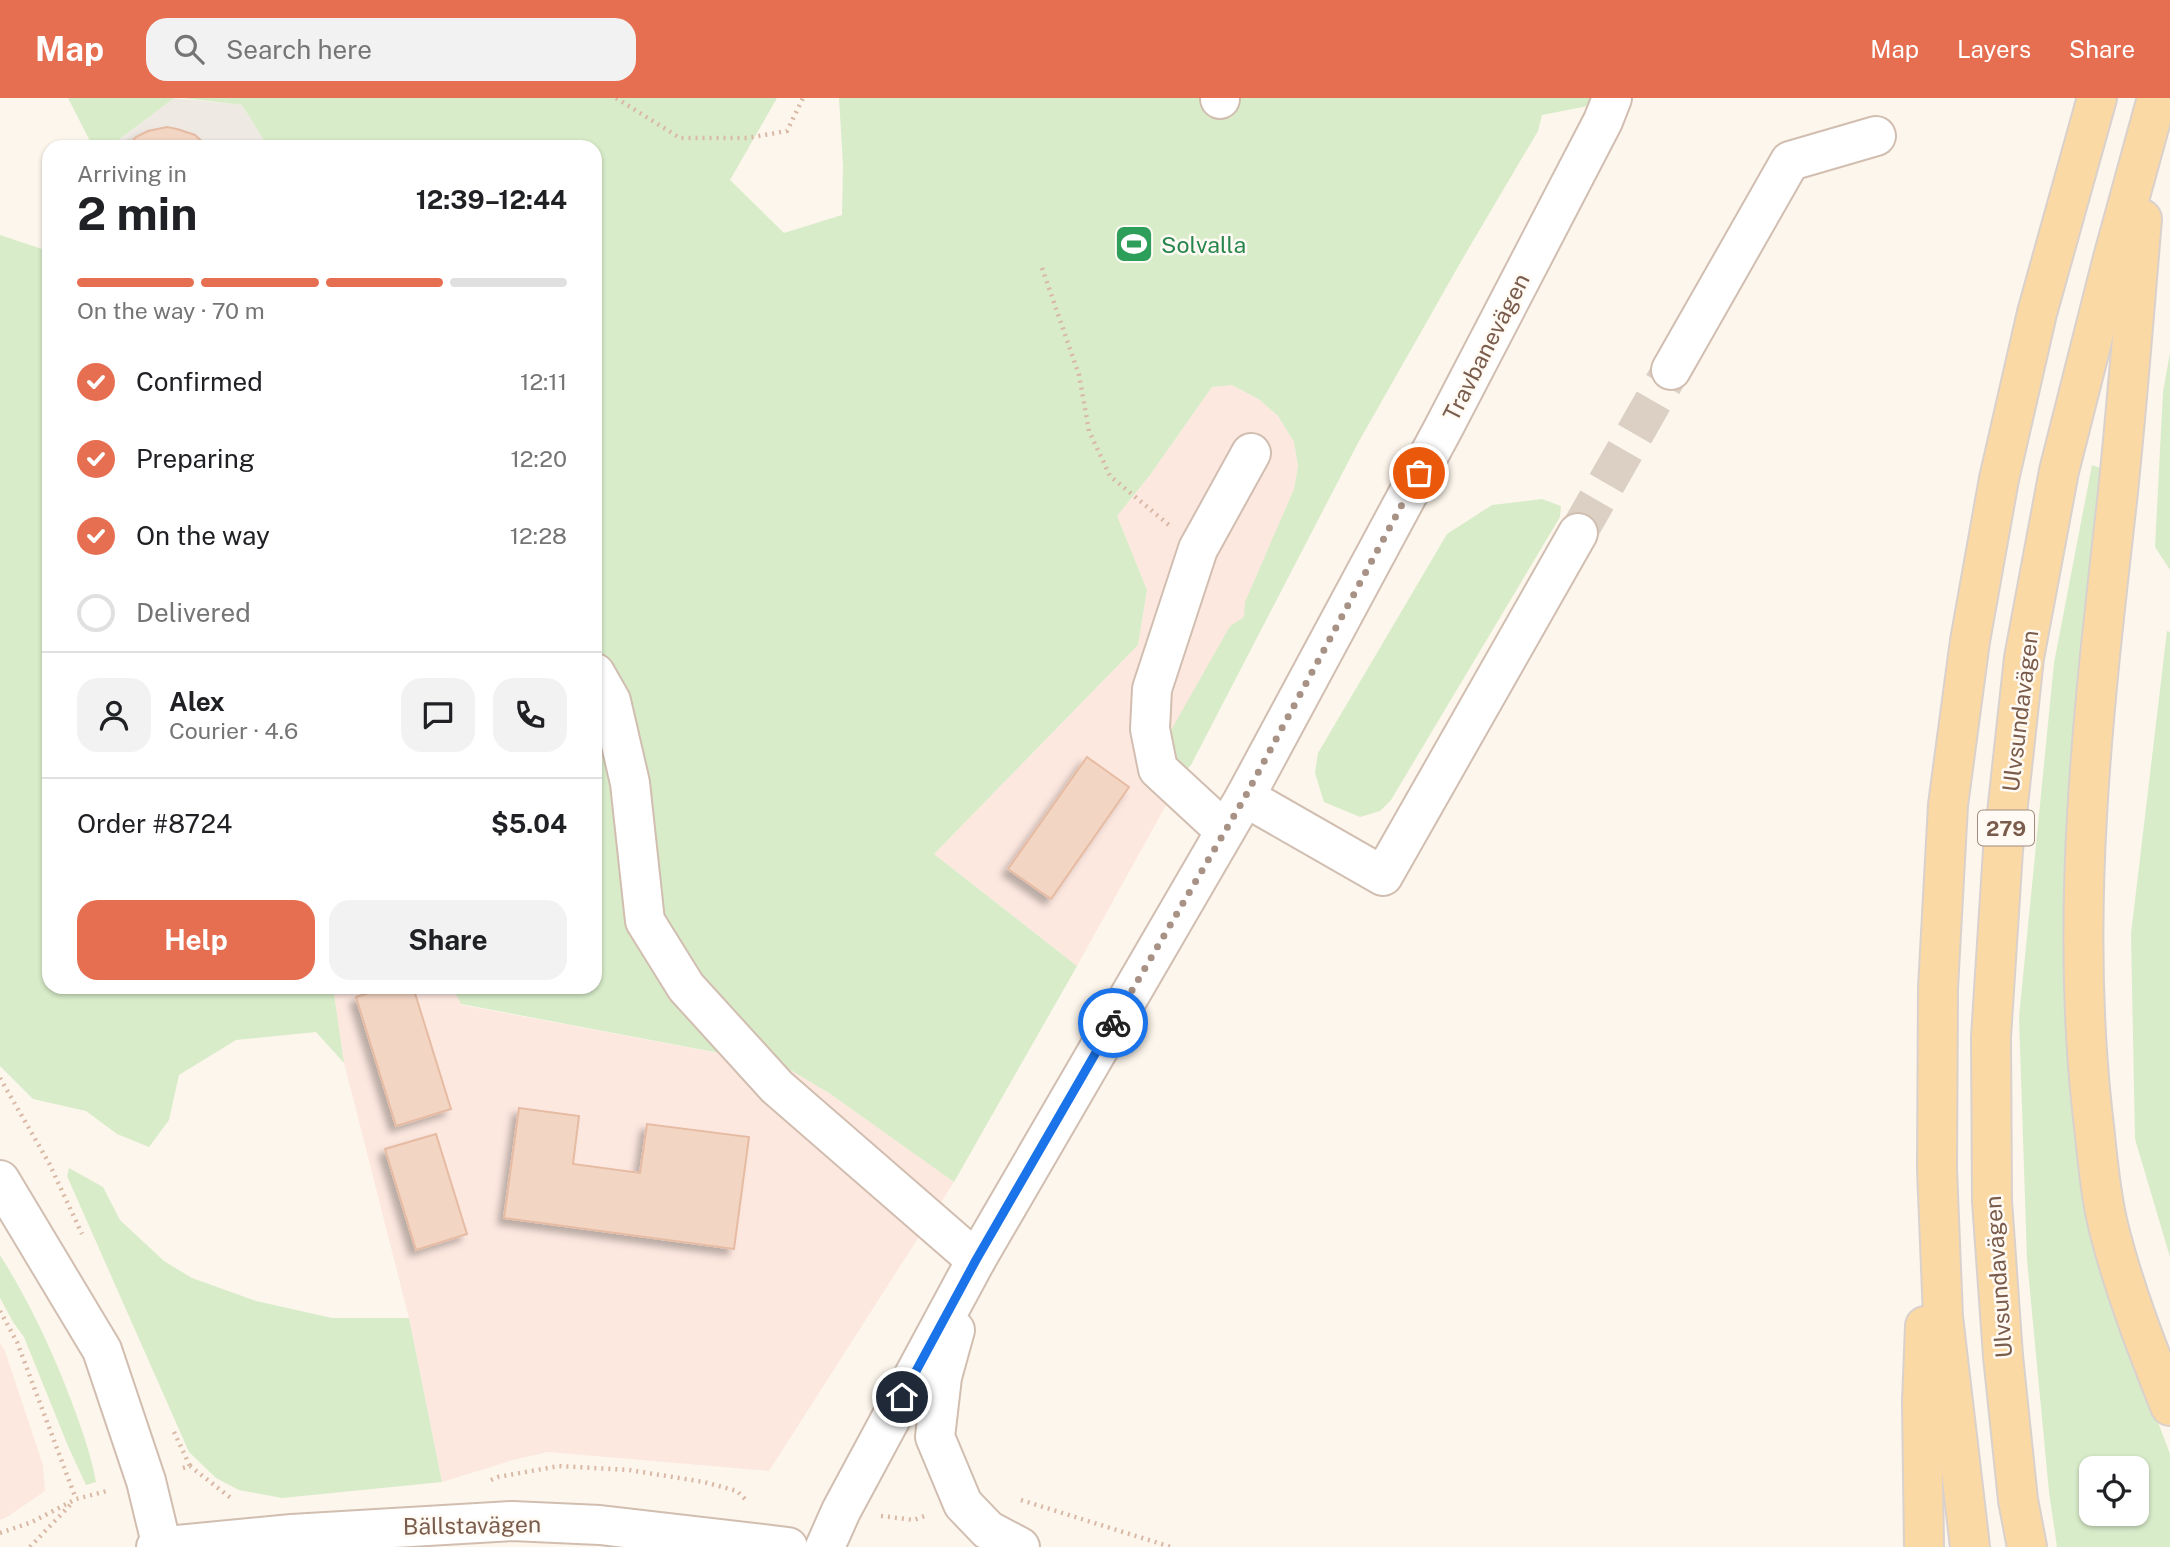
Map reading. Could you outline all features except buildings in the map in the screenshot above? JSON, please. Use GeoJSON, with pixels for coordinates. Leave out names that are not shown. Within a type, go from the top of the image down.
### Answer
{"type":"FeatureCollection","features":[{"type":"Feature","properties":{"kind":"main road","name":"279"},"geometry":{"type":"LineString","coordinates":[[1970,1547],[1943,1317],[1937,1169],[1938,988],[1948,805],[1970,641],[1999,479],[2037,313],[2097,98]]}},
{"type":"Feature","properties":{"kind":"main road"},"geometry":{"type":"LineString","coordinates":[[2153,110],[2122,456],[2088,778],[2082,979],[2089,1080],[2108,1227],[2124,1281],[2170,1406]]}},
{"type":"Feature","properties":{"kind":"main road","name":"Ulvsundavägen"},"geometry":{"type":"LineString","coordinates":[[2027,1547],[2018,1500],[2003,1356],[1992,1201],[1991,1037],[2004,850],[2024,658],[2059,471],[2153,110]]}},
{"type":"Feature","properties":{"kind":"main road"},"geometry":{"type":"LineString","coordinates":[[1924,1547],[1922,1402],[1937,1069]]}},
{"type":"Feature","properties":{"kind":"street","name":"Travbanevägen"},"geometry":{"type":"LineString","coordinates":[[825,1547],[841,1511],[976,1260],[1245,797],[1444,427],[1607,110]]}},
{"type":"Feature","properties":{"kind":"street"},"geometry":{"type":"LineString","coordinates":[[1671,370],[1790,161],[1876,136]]}},
{"type":"Feature","properties":{"kind":"street"},"geometry":{"type":"LineString","coordinates":[[1225,831],[1158,769],[1150,729],[1152,689],[1198,549],[1251,453]]}},
{"type":"Feature","properties":{"kind":"street"},"geometry":{"type":"LineString","coordinates":[[1245,797],[1384,876],[1578,533]]}},
{"type":"Feature","properties":{"kind":"street"},"geometry":{"type":"LineString","coordinates":[[602,685],[611,701],[630,783],[645,922],[687,987],[777,1087],[976,1260],[942,1377],[935,1437],[963,1504],[988,1530],[1020,1547]]}},
{"type":"Feature","properties":{"kind":"street"},"geometry":{"type":"LineString","coordinates":[[0,1180],[102,1350],[146,1481],[162,1547]]}},
{"type":"Feature","properties":{"kind":"street","name":"Bällstavägen"},"geometry":{"type":"LineString","coordinates":[[156,1547],[292,1534],[512,1521],[600,1525],[788,1547]]}},
{"type":"Feature","properties":{"kind":"path"},"geometry":{"type":"LineString","coordinates":[[616,98],[680,138],[747,138],[787,131],[803,98]]}},
{"type":"Feature","properties":{"kind":"path"},"geometry":{"type":"LineString","coordinates":[[1042,268],[1079,375],[1088,431],[1110,476],[1198,549]]}},
{"type":"Feature","properties":{"kind":"path"},"geometry":{"type":"LineString","coordinates":[[0,1311],[17,1342],[76,1499]]}},
{"type":"Feature","properties":{"kind":"path"},"geometry":{"type":"LineString","coordinates":[[0,1533],[32,1522],[76,1499]]}},
{"type":"Feature","properties":{"kind":"path"},"geometry":{"type":"LineString","coordinates":[[30,1547],[76,1499]]}},
{"type":"Feature","properties":{"kind":"shaded area"},"geometry":{"type":"Polygon","coordinates":[[[174,98],[242,105],[264,140],[118,140],[174,98]]]}},
{"type":"Feature","properties":{"kind":"shaded area"},"geometry":{"type":"Polygon","coordinates":[[[1232,385],[1260,400],[1278,416],[1294,442],[1298,466],[1294,489],[1246,602],[1244,617],[1230,626],[1185,771],[1077,966],[934,854],[1138,645],[1147,590],[1117,516],[1150,475],[1212,387],[1232,385]]]}},
{"type":"Feature","properties":{"kind":"shaded area"},"geometry":{"type":"Polygon","coordinates":[[[334,994],[456,994],[462,1005],[782,1065],[829,1093],[954,1182],[769,1471],[548,1452],[442,1482],[409,1318],[344,1063],[334,994]]]}},
{"type":"Feature","properties":{"kind":"shaded area"},"geometry":{"type":"Polygon","coordinates":[[[0,1343],[43,1465],[45,1491],[0,1520],[0,1343]]]}},
{"type":"Feature","properties":{"kind":"green space"},"geometry":{"type":"Polygon","coordinates":[[[68,98],[174,98],[118,140],[89,140],[68,98]]]}},
{"type":"Feature","properties":{"kind":"green space"},"geometry":{"type":"Polygon","coordinates":[[[183,98],[777,98],[730,180],[784,233],[842,215],[843,166],[839,98],[1629,98],[1542,115],[1538,131],[1358,443],[1191,765],[1185,771],[1175,763],[1170,732],[1230,626],[1244,617],[1245,602],[1294,489],[1298,466],[1294,442],[1278,416],[1260,400],[1232,385],[1212,387],[1150,475],[1117,516],[1147,590],[1138,645],[934,854],[1077,966],[954,1182],[829,1093],[782,1065],[461,1004],[456,994],[602,994],[602,140],[264,140],[242,105],[183,98]]]}},
{"type":"Feature","properties":{"kind":"green space"},"geometry":{"type":"Polygon","coordinates":[[[0,235],[42,249],[42,994],[334,994],[344,1063],[316,1032],[236,1040],[179,1075],[169,1120],[149,1147],[117,1134],[86,1111],[33,1099],[0,1066],[0,235]]]}},
{"type":"Feature","properties":{"kind":"green space"},"geometry":{"type":"Polygon","coordinates":[[[2170,353],[2170,570],[2155,547],[2163,392],[2170,353]]]}},
{"type":"Feature","properties":{"kind":"green space"},"geometry":{"type":"Polygon","coordinates":[[[2092,465],[2108,471],[2068,814],[2064,987],[2079,1137],[2115,1289],[2170,1454],[2170,1547],[2057,1547],[2049,1492],[2027,1260],[2019,1017],[2054,663],[2092,465]]]}},
{"type":"Feature","properties":{"kind":"green space"},"geometry":{"type":"Polygon","coordinates":[[[1542,499],[1561,506],[1560,517],[1391,800],[1380,811],[1360,817],[1324,802],[1315,773],[1318,753],[1447,534],[1492,505],[1542,499]]]}},
{"type":"Feature","properties":{"kind":"green space"},"geometry":{"type":"Polygon","coordinates":[[[2167,631],[2170,632],[2170,1257],[2135,1139],[2131,934],[2167,631]]]}},
{"type":"Feature","properties":{"kind":"green space"},"geometry":{"type":"Polygon","coordinates":[[[69,1168],[103,1187],[120,1220],[164,1261],[192,1278],[256,1301],[332,1318],[409,1318],[442,1482],[282,1498],[239,1490],[216,1478],[189,1452],[67,1176],[69,1168]]]}},
{"type":"Feature","properties":{"kind":"green space"},"geometry":{"type":"Polygon","coordinates":[[[0,1255],[30,1308],[56,1363],[82,1430],[96,1482],[86,1485],[24,1337],[0,1298],[0,1255]]]}},
{"type":"Feature","properties":{"kind":"tunnel"},"geometry":{"type":"LineString","coordinates":[[1578,533],[1671,370]]}},
{"type":"Feature","properties":{"kind":"way so far"},"geometry":{"type":"LineString","coordinates":[[1113,1023],[1245,797],[1419,473]]}},
{"type":"Feature","properties":{"kind":"place","name":"Solvalla"},"geometry":{"type":"Point","coordinates":[1134,244]}},
{"type":"Feature","properties":{"kind":"route"},"geometry":{"type":"LineString","coordinates":[[902,1397],[976,1260],[1113,1023]]}}]}
